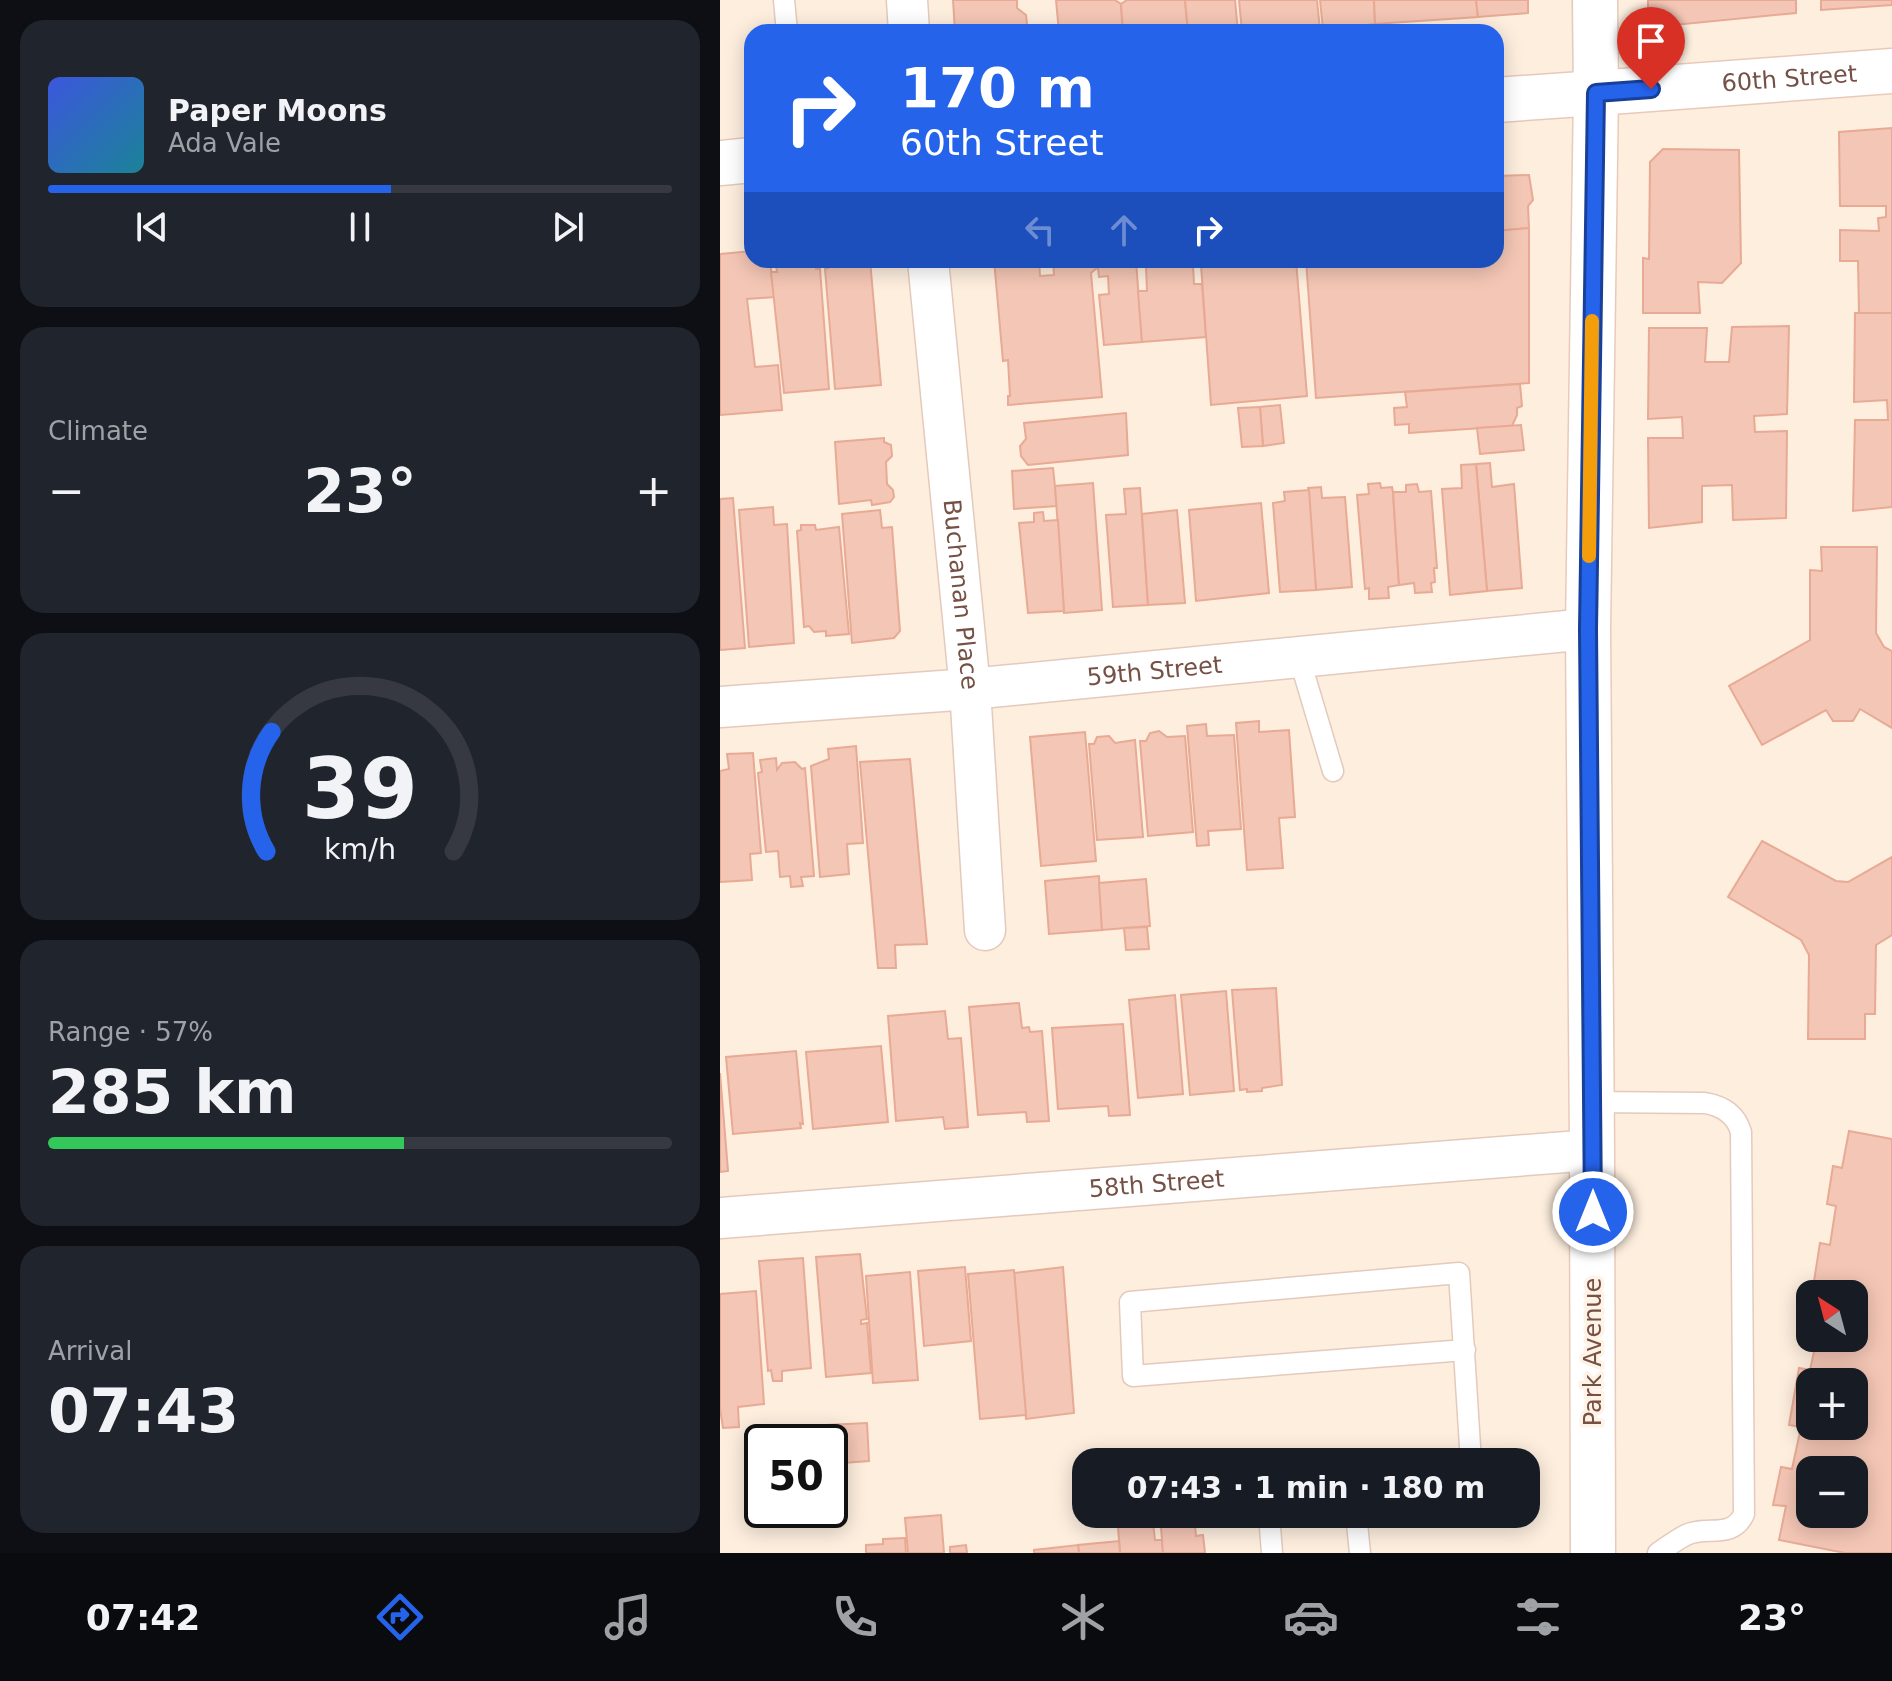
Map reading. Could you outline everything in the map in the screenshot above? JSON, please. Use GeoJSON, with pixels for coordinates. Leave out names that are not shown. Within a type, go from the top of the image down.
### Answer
{"type":"FeatureCollection","features":[{"type":"Feature","properties":{"kind":"main road","name":"Park Avenue"},"geometry":{"type":"LineString","coordinates":[[1593,1553],[1588,629],[1595,0]]}},
{"type":"Feature","properties":{"kind":"main road","name":"60th Street"},"geometry":{"type":"LineString","coordinates":[[1504,99],[1892,71]]}},
{"type":"Feature","properties":{"kind":"main road"},"geometry":{"type":"LineString","coordinates":[[720,163],[744,161]]}},
{"type":"Feature","properties":{"kind":"street"},"geometry":{"type":"LineString","coordinates":[[907,0],[908,24]]}},
{"type":"Feature","properties":{"kind":"street","name":"Buchanan Place"},"geometry":{"type":"LineString","coordinates":[[929,268],[970,689],[985,930]]}},
{"type":"Feature","properties":{"kind":"street","name":"59th Street"},"geometry":{"type":"LineString","coordinates":[[720,707],[970,689],[1588,629]]}},
{"type":"Feature","properties":{"kind":"street","name":"58th Street"},"geometry":{"type":"LineString","coordinates":[[720,1218],[1592,1150]]}},
{"type":"Feature","properties":{"kind":"lane"},"geometry":{"type":"LineString","coordinates":[[784,0],[786,24]]}},
{"type":"Feature","properties":{"kind":"lane"},"geometry":{"type":"LineString","coordinates":[[1299,657],[1333,771]]}},
{"type":"Feature","properties":{"kind":"lane"},"geometry":{"type":"LineString","coordinates":[[1592,1102],[1716,1105],[1733,1116],[1741,1132],[1744,1514],[1739,1524],[1729,1529],[1688,1533],[1658,1553]]}},
{"type":"Feature","properties":{"kind":"lane"},"geometry":{"type":"LineString","coordinates":[[1465,1350],[1133,1376],[1130,1302],[1459,1273],[1465,1350],[1470,1448]]}},
{"type":"Feature","properties":{"kind":"lane"},"geometry":{"type":"LineString","coordinates":[[1270,1528],[1272,1553]]}},
{"type":"Feature","properties":{"kind":"lane"},"geometry":{"type":"LineString","coordinates":[[1357,1528],[1360,1553]]}},
{"type":"Feature","properties":{"kind":"building"},"geometry":{"type":"Polygon","coordinates":[[[953,0],[1017,0],[1017,8],[1026,15],[1027,24],[954,24],[953,0]]]}},
{"type":"Feature","properties":{"kind":"building"},"geometry":{"type":"Polygon","coordinates":[[[1056,0],[1115,0],[1121,4],[1122,24],[1058,24],[1056,0]]]}},
{"type":"Feature","properties":{"kind":"building"},"geometry":{"type":"Polygon","coordinates":[[[1127,0],[1185,0],[1187,24],[1122,24],[1121,4],[1127,0]]]}},
{"type":"Feature","properties":{"kind":"building"},"geometry":{"type":"Polygon","coordinates":[[[1185,0],[1235,0],[1237,24],[1187,24],[1185,0]]]}},
{"type":"Feature","properties":{"kind":"building"},"geometry":{"type":"Polygon","coordinates":[[[1239,0],[1317,0],[1319,24],[1241,24],[1239,0]]]}},
{"type":"Feature","properties":{"kind":"building"},"geometry":{"type":"Polygon","coordinates":[[[1320,0],[1374,0],[1375,24],[1322,24],[1320,0]]]}},
{"type":"Feature","properties":{"kind":"building"},"geometry":{"type":"Polygon","coordinates":[[[1374,0],[1476,0],[1478,17],[1375,24],[1374,0]]]}},
{"type":"Feature","properties":{"kind":"building"},"geometry":{"type":"Polygon","coordinates":[[[1476,0],[1528,0],[1528,13],[1478,17],[1476,0]]]}},
{"type":"Feature","properties":{"kind":"building"},"geometry":{"type":"Polygon","coordinates":[[[1648,0],[1796,0],[1796,13],[1664,26],[1648,9],[1648,0]]]}},
{"type":"Feature","properties":{"kind":"building"},"geometry":{"type":"Polygon","coordinates":[[[1821,0],[1892,0],[1892,5],[1821,10],[1821,0]]]}},
{"type":"Feature","properties":{"kind":"building"},"geometry":{"type":"Polygon","coordinates":[[[1892,128],[1892,313],[1859,313],[1858,261],[1840,261],[1840,230],[1879,231],[1878,218],[1886,217],[1886,206],[1840,206],[1839,132],[1892,128]]]}},
{"type":"Feature","properties":{"kind":"building"},"geometry":{"type":"Polygon","coordinates":[[[1663,149],[1739,150],[1741,263],[1722,283],[1698,282],[1700,313],[1643,313],[1643,258],[1649,259],[1650,162],[1663,149]]]}},
{"type":"Feature","properties":{"kind":"building"},"geometry":{"type":"Polygon","coordinates":[[[1529,175],[1533,200],[1528,206],[1529,228],[1504,230],[1504,176],[1529,175]]]}},
{"type":"Feature","properties":{"kind":"building"},"geometry":{"type":"Polygon","coordinates":[[[1529,228],[1529,383],[1316,398],[1307,268],[1504,268],[1504,230],[1529,228]]]}},
{"type":"Feature","properties":{"kind":"building"},"geometry":{"type":"Polygon","coordinates":[[[744,252],[744,268],[771,268],[774,297],[747,299],[755,367],[778,365],[782,410],[720,415],[720,254],[744,252]]]}},
{"type":"Feature","properties":{"kind":"building"},"geometry":{"type":"Polygon","coordinates":[[[776,268],[820,269],[829,389],[784,393],[771,272],[777,272],[776,268]]]}},
{"type":"Feature","properties":{"kind":"building"},"geometry":{"type":"Polygon","coordinates":[[[871,268],[881,385],[835,389],[825,269],[871,268]]]}},
{"type":"Feature","properties":{"kind":"building"},"geometry":{"type":"Polygon","coordinates":[[[995,268],[1040,268],[1040,276],[1054,275],[1054,268],[1097,268],[1091,273],[1102,397],[1008,405],[1008,360],[1003,361],[995,268]]]}},
{"type":"Feature","properties":{"kind":"building"},"geometry":{"type":"Polygon","coordinates":[[[1098,268],[1137,268],[1142,342],[1104,345],[1099,295],[1109,294],[1108,276],[1099,277],[1098,268]]]}},
{"type":"Feature","properties":{"kind":"building"},"geometry":{"type":"Polygon","coordinates":[[[1146,268],[1193,268],[1194,284],[1202,284],[1206,337],[1142,342],[1138,291],[1147,291],[1146,268]]]}},
{"type":"Feature","properties":{"kind":"building"},"geometry":{"type":"Polygon","coordinates":[[[1201,268],[1297,268],[1307,396],[1211,405],[1201,268]]]}},
{"type":"Feature","properties":{"kind":"building"},"geometry":{"type":"Polygon","coordinates":[[[1855,313],[1892,313],[1892,507],[1853,511],[1855,420],[1888,420],[1887,400],[1854,402],[1855,313]]]}},
{"type":"Feature","properties":{"kind":"building"},"geometry":{"type":"Polygon","coordinates":[[[1789,326],[1787,414],[1754,416],[1755,432],[1787,431],[1786,518],[1733,520],[1732,485],[1702,486],[1702,522],[1649,528],[1648,438],[1683,438],[1682,417],[1648,419],[1649,328],[1707,328],[1705,362],[1729,362],[1732,327],[1789,326]]]}},
{"type":"Feature","properties":{"kind":"building"},"geometry":{"type":"Polygon","coordinates":[[[1520,384],[1522,406],[1517,408],[1512,426],[1409,433],[1409,424],[1395,425],[1394,408],[1407,407],[1405,392],[1520,384]]]}},
{"type":"Feature","properties":{"kind":"building"},"geometry":{"type":"Polygon","coordinates":[[[1280,405],[1284,443],[1263,446],[1260,407],[1280,405]]]}},
{"type":"Feature","properties":{"kind":"building"},"geometry":{"type":"Polygon","coordinates":[[[1260,407],[1263,446],[1242,447],[1238,408],[1260,407]]]}},
{"type":"Feature","properties":{"kind":"building"},"geometry":{"type":"Polygon","coordinates":[[[1126,413],[1128,455],[1028,465],[1021,456],[1020,446],[1026,439],[1024,423],[1126,413]]]}},
{"type":"Feature","properties":{"kind":"building"},"geometry":{"type":"Polygon","coordinates":[[[1521,425],[1524,450],[1480,454],[1477,428],[1521,425]]]}},
{"type":"Feature","properties":{"kind":"building"},"geometry":{"type":"Polygon","coordinates":[[[884,438],[884,442],[891,445],[892,456],[886,462],[887,484],[893,490],[894,497],[890,502],[872,505],[871,500],[839,504],[835,442],[884,438]]]}},
{"type":"Feature","properties":{"kind":"building"},"geometry":{"type":"Polygon","coordinates":[[[1490,463],[1492,487],[1514,484],[1522,588],[1487,591],[1476,464],[1490,463]]]}},
{"type":"Feature","properties":{"kind":"building"},"geometry":{"type":"Polygon","coordinates":[[[1476,464],[1487,591],[1450,595],[1442,489],[1462,488],[1461,465],[1476,464]]]}},
{"type":"Feature","properties":{"kind":"building"},"geometry":{"type":"Polygon","coordinates":[[[1053,468],[1057,506],[1014,509],[1012,471],[1053,468]]]}},
{"type":"Feature","properties":{"kind":"building"},"geometry":{"type":"Polygon","coordinates":[[[1093,483],[1102,610],[1064,613],[1055,486],[1093,483]]]}},
{"type":"Feature","properties":{"kind":"building"},"geometry":{"type":"Polygon","coordinates":[[[1380,483],[1381,488],[1392,487],[1393,492],[1399,585],[1388,587],[1389,598],[1369,599],[1369,588],[1365,589],[1357,495],[1369,494],[1368,484],[1380,483]]]}},
{"type":"Feature","properties":{"kind":"building"},"geometry":{"type":"Polygon","coordinates":[[[1417,484],[1419,492],[1431,491],[1437,568],[1434,568],[1432,592],[1415,593],[1414,583],[1399,585],[1393,492],[1406,492],[1406,485],[1417,484]]]}},
{"type":"Feature","properties":{"kind":"building"},"geometry":{"type":"Polygon","coordinates":[[[1321,487],[1322,498],[1345,497],[1352,587],[1316,590],[1308,488],[1321,487]]]}},
{"type":"Feature","properties":{"kind":"building"},"geometry":{"type":"Polygon","coordinates":[[[1140,488],[1148,605],[1113,607],[1106,515],[1126,514],[1124,489],[1140,488]]]}},
{"type":"Feature","properties":{"kind":"building"},"geometry":{"type":"Polygon","coordinates":[[[1309,490],[1316,590],[1280,592],[1273,503],[1285,501],[1284,492],[1309,490]]]}},
{"type":"Feature","properties":{"kind":"building"},"geometry":{"type":"Polygon","coordinates":[[[733,498],[745,648],[720,650],[720,499],[733,498]]]}},
{"type":"Feature","properties":{"kind":"building"},"geometry":{"type":"Polygon","coordinates":[[[1261,503],[1269,593],[1196,601],[1189,510],[1261,503]]]}},
{"type":"Feature","properties":{"kind":"building"},"geometry":{"type":"Polygon","coordinates":[[[773,507],[774,525],[787,524],[794,643],[749,647],[739,510],[773,507]]]}},
{"type":"Feature","properties":{"kind":"building"},"geometry":{"type":"Polygon","coordinates":[[[880,510],[882,528],[892,527],[900,631],[894,638],[852,643],[842,514],[880,510]]]}},
{"type":"Feature","properties":{"kind":"building"},"geometry":{"type":"Polygon","coordinates":[[[1177,510],[1185,603],[1148,605],[1142,514],[1177,510]]]}},
{"type":"Feature","properties":{"kind":"building"},"geometry":{"type":"Polygon","coordinates":[[[1043,512],[1044,521],[1058,520],[1064,611],[1028,613],[1019,523],[1034,522],[1034,513],[1043,512]]]}},
{"type":"Feature","properties":{"kind":"building"},"geometry":{"type":"Polygon","coordinates":[[[801,525],[815,525],[816,530],[839,527],[849,634],[826,636],[826,631],[814,632],[809,626],[804,627],[797,531],[801,530],[801,525]]]}},
{"type":"Feature","properties":{"kind":"building"},"geometry":{"type":"Polygon","coordinates":[[[1821,547],[1877,547],[1876,633],[1884,647],[1892,651],[1892,728],[1860,709],[1853,721],[1833,721],[1826,710],[1762,745],[1729,686],[1810,640],[1810,570],[1822,571],[1821,547]]]}},
{"type":"Feature","properties":{"kind":"building"},"geometry":{"type":"Polygon","coordinates":[[[1259,721],[1259,732],[1289,730],[1295,817],[1279,818],[1283,868],[1247,870],[1236,723],[1259,721]]]}},
{"type":"Feature","properties":{"kind":"building"},"geometry":{"type":"Polygon","coordinates":[[[1206,724],[1207,736],[1234,735],[1241,829],[1208,831],[1209,845],[1197,846],[1187,726],[1206,724]]]}},
{"type":"Feature","properties":{"kind":"building"},"geometry":{"type":"Polygon","coordinates":[[[1159,731],[1167,737],[1185,736],[1193,832],[1148,836],[1140,741],[1146,741],[1150,733],[1159,731]]]}},
{"type":"Feature","properties":{"kind":"building"},"geometry":{"type":"Polygon","coordinates":[[[1085,732],[1096,861],[1041,866],[1030,737],[1085,732]]]}},
{"type":"Feature","properties":{"kind":"building"},"geometry":{"type":"Polygon","coordinates":[[[1109,736],[1115,743],[1135,740],[1143,837],[1097,840],[1089,744],[1094,744],[1097,737],[1109,736]]]}},
{"type":"Feature","properties":{"kind":"building"},"geometry":{"type":"Polygon","coordinates":[[[856,746],[863,843],[847,844],[849,874],[820,877],[811,766],[829,759],[828,749],[856,746]]]}},
{"type":"Feature","properties":{"kind":"building"},"geometry":{"type":"Polygon","coordinates":[[[753,753],[761,853],[750,854],[752,880],[720,882],[720,771],[729,769],[727,754],[753,753]]]}},
{"type":"Feature","properties":{"kind":"building"},"geometry":{"type":"Polygon","coordinates":[[[776,758],[777,770],[782,763],[795,762],[802,769],[805,768],[814,876],[801,877],[803,886],[791,887],[790,876],[780,877],[778,851],[766,852],[758,773],[762,772],[760,760],[776,758]]]}},
{"type":"Feature","properties":{"kind":"building"},"geometry":{"type":"Polygon","coordinates":[[[910,759],[927,944],[895,945],[896,968],[878,968],[860,762],[910,759]]]}},
{"type":"Feature","properties":{"kind":"building"},"geometry":{"type":"Polygon","coordinates":[[[1762,841],[1836,881],[1848,882],[1892,857],[1892,935],[1876,945],[1875,1014],[1865,1014],[1865,1039],[1808,1039],[1809,955],[1801,940],[1728,897],[1762,841]]]}},
{"type":"Feature","properties":{"kind":"building"},"geometry":{"type":"Polygon","coordinates":[[[1099,876],[1102,930],[1049,934],[1045,881],[1099,876]]]}},
{"type":"Feature","properties":{"kind":"building"},"geometry":{"type":"Polygon","coordinates":[[[1146,879],[1150,926],[1102,930],[1099,883],[1146,879]]]}},
{"type":"Feature","properties":{"kind":"building"},"geometry":{"type":"Polygon","coordinates":[[[1147,927],[1149,949],[1126,950],[1124,928],[1147,927]]]}},
{"type":"Feature","properties":{"kind":"building"},"geometry":{"type":"Polygon","coordinates":[[[1276,988],[1282,1085],[1262,1088],[1262,1091],[1240,1090],[1232,990],[1276,988]]]}},
{"type":"Feature","properties":{"kind":"building"},"geometry":{"type":"Polygon","coordinates":[[[1226,991],[1234,1091],[1190,1095],[1181,995],[1226,991]]]}},
{"type":"Feature","properties":{"kind":"building"},"geometry":{"type":"Polygon","coordinates":[[[1175,995],[1183,1094],[1138,1098],[1129,1000],[1175,995]]]}},
{"type":"Feature","properties":{"kind":"building"},"geometry":{"type":"Polygon","coordinates":[[[1019,1003],[1022,1028],[1029,1027],[1030,1032],[1042,1031],[1049,1121],[1027,1122],[1026,1112],[978,1115],[969,1007],[1019,1003]]]}},
{"type":"Feature","properties":{"kind":"building"},"geometry":{"type":"Polygon","coordinates":[[[945,1011],[948,1039],[961,1038],[968,1127],[945,1129],[943,1117],[896,1121],[888,1016],[945,1011]]]}},
{"type":"Feature","properties":{"kind":"building"},"geometry":{"type":"Polygon","coordinates":[[[1123,1024],[1130,1115],[1109,1116],[1108,1106],[1058,1109],[1052,1028],[1123,1024]]]}},
{"type":"Feature","properties":{"kind":"building"},"geometry":{"type":"Polygon","coordinates":[[[881,1046],[888,1122],[813,1129],[806,1052],[881,1046]]]}},
{"type":"Feature","properties":{"kind":"building"},"geometry":{"type":"Polygon","coordinates":[[[796,1051],[801,1128],[733,1134],[726,1057],[796,1051]]]}},
{"type":"Feature","properties":{"kind":"building"},"geometry":{"type":"Polygon","coordinates":[[[720,1073],[728,1171],[720,1172],[720,1073]]]}},
{"type":"Feature","properties":{"kind":"building"},"geometry":{"type":"Polygon","coordinates":[[[1849,1131],[1892,1139],[1892,1553],[1845,1553],[1779,1540],[1786,1506],[1773,1505],[1781,1467],[1792,1469],[1798,1440],[1868,1440],[1868,1368],[1810,1368],[1814,1352],[1868,1352],[1868,1280],[1814,1280],[1820,1243],[1830,1245],[1836,1206],[1827,1204],[1833,1166],[1842,1168],[1849,1131]]]}},
{"type":"Feature","properties":{"kind":"building"},"geometry":{"type":"Polygon","coordinates":[[[860,1254],[867,1319],[861,1320],[861,1324],[867,1323],[871,1373],[826,1377],[816,1257],[860,1254]]]}},
{"type":"Feature","properties":{"kind":"building"},"geometry":{"type":"Polygon","coordinates":[[[803,1258],[811,1368],[782,1371],[782,1381],[773,1381],[771,1370],[768,1371],[759,1261],[803,1258]]]}},
{"type":"Feature","properties":{"kind":"building"},"geometry":{"type":"Polygon","coordinates":[[[965,1267],[971,1341],[924,1346],[918,1271],[965,1267]]]}},
{"type":"Feature","properties":{"kind":"building"},"geometry":{"type":"Polygon","coordinates":[[[1063,1267],[1074,1413],[1026,1419],[1014,1273],[1063,1267]]]}},
{"type":"Feature","properties":{"kind":"building"},"geometry":{"type":"Polygon","coordinates":[[[1014,1270],[1026,1415],[980,1419],[968,1274],[1014,1270]]]}},
{"type":"Feature","properties":{"kind":"building"},"geometry":{"type":"Polygon","coordinates":[[[910,1272],[918,1380],[873,1383],[866,1276],[910,1272]]]}},
{"type":"Feature","properties":{"kind":"building"},"geometry":{"type":"Polygon","coordinates":[[[756,1291],[764,1404],[738,1407],[739,1427],[723,1428],[720,1409],[720,1294],[756,1291]]]}},
{"type":"Feature","properties":{"kind":"building"},"geometry":{"type":"Polygon","coordinates":[[[1796,1385],[1796,1426],[1789,1425],[1796,1385]]]}},
{"type":"Feature","properties":{"kind":"building"},"geometry":{"type":"Polygon","coordinates":[[[867,1423],[869,1461],[848,1463],[846,1424],[867,1423]]]}},
{"type":"Feature","properties":{"kind":"building"},"geometry":{"type":"Polygon","coordinates":[[[941,1515],[944,1553],[908,1553],[905,1518],[941,1515]]]}},
{"type":"Feature","properties":{"kind":"building"},"geometry":{"type":"Polygon","coordinates":[[[1118,1528],[1154,1528],[1155,1540],[1162,1540],[1163,1553],[1120,1553],[1118,1528]]]}},
{"type":"Feature","properties":{"kind":"building"},"geometry":{"type":"Polygon","coordinates":[[[1161,1528],[1195,1528],[1196,1536],[1203,1535],[1205,1553],[1163,1553],[1161,1528]]]}},
{"type":"Feature","properties":{"kind":"building"},"geometry":{"type":"Polygon","coordinates":[[[905,1538],[906,1553],[866,1553],[866,1545],[883,1544],[883,1539],[905,1538]]]}},
{"type":"Feature","properties":{"kind":"building"},"geometry":{"type":"Polygon","coordinates":[[[1119,1541],[1120,1553],[1079,1553],[1078,1545],[1119,1541]]]}},
{"type":"Feature","properties":{"kind":"building"},"geometry":{"type":"Polygon","coordinates":[[[966,1545],[967,1553],[950,1553],[950,1547],[966,1545]]]}},
{"type":"Feature","properties":{"kind":"building"},"geometry":{"type":"Polygon","coordinates":[[[1078,1545],[1079,1553],[1034,1553],[1034,1550],[1078,1545]]]}},
{"type":"Feature","properties":{"kind":"slow traffic"},"geometry":{"type":"LineString","coordinates":[[1589,556],[1592,321]]}},
{"type":"Feature","properties":{"kind":"route"},"geometry":{"type":"LineString","coordinates":[[1593,1212],[1588,629],[1596,93],[1651,89]]}}]}
